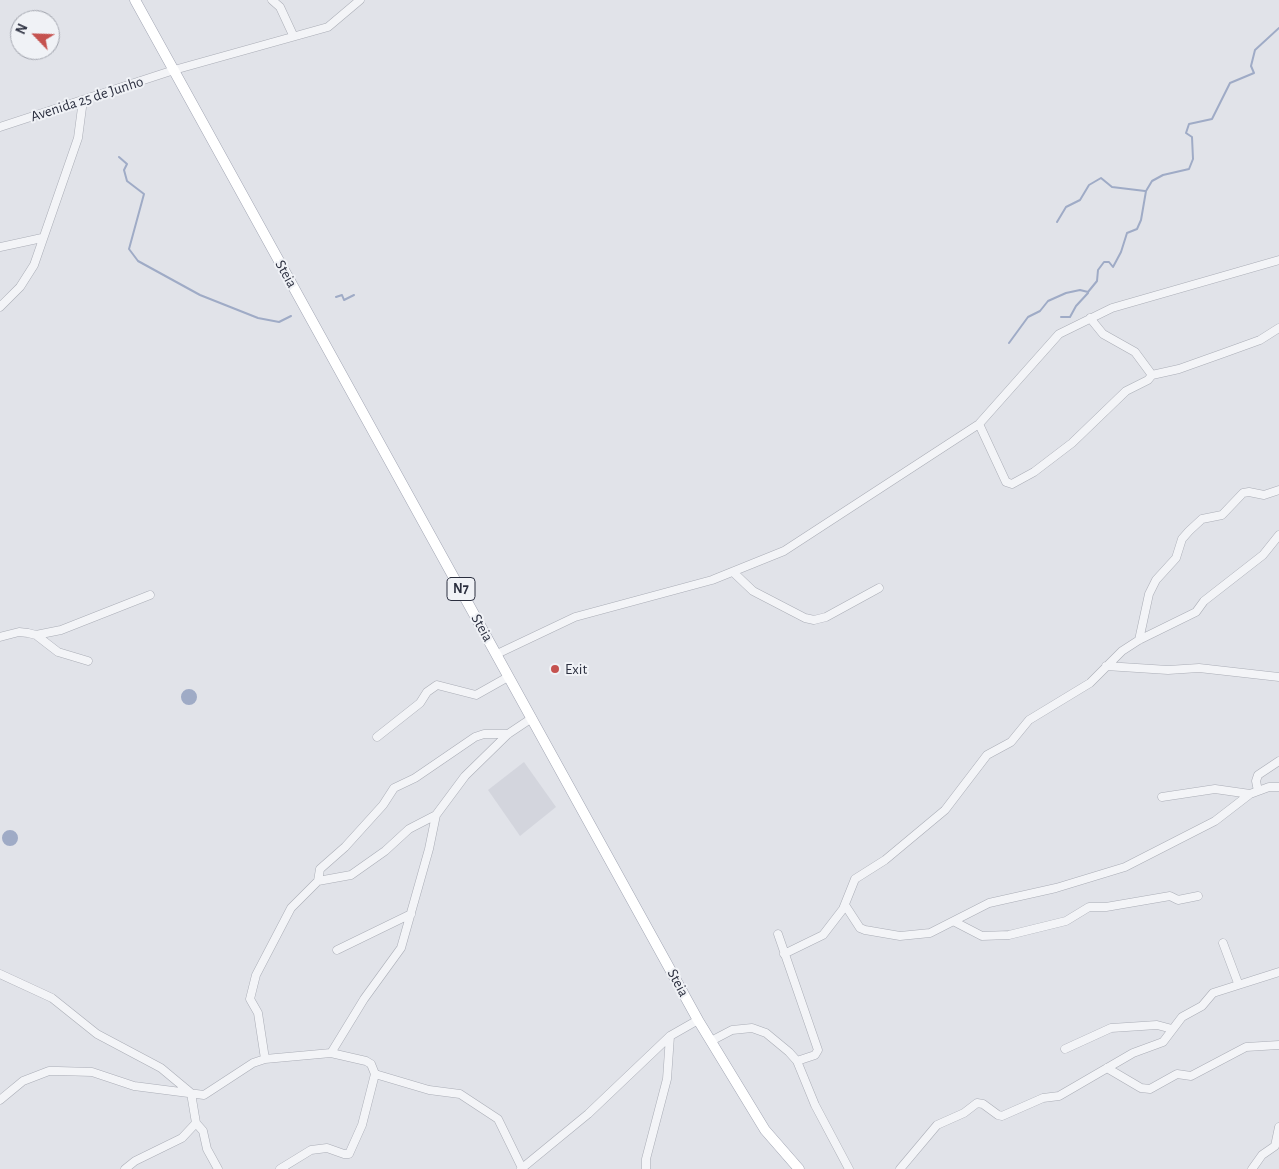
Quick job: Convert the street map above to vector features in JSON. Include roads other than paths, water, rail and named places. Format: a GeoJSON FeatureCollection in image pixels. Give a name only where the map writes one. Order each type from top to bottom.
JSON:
{"type":"FeatureCollection","features":[{"type":"Feature","properties":{"kind":"main road","name":"Steia"},"geometry":{"type":"LineString","coordinates":[[138,4],[698,1020],[765,1130],[799,1169]]}},
{"type":"Feature","properties":{"kind":"street"},"geometry":{"type":"LineString","coordinates":[[127,0],[138,4]]}},
{"type":"Feature","properties":{"kind":"street"},"geometry":{"type":"LineString","coordinates":[[272,0],[282,10],[293,35]]}},
{"type":"Feature","properties":{"kind":"street","name":"Avenida 25 de Junho"},"geometry":{"type":"LineString","coordinates":[[0,127],[174,70],[293,35],[328,27],[360,0]]}},
{"type":"Feature","properties":{"kind":"street"},"geometry":{"type":"LineString","coordinates":[[0,306],[28,276],[78,138],[83,100]]}},
{"type":"Feature","properties":{"kind":"street"},"geometry":{"type":"LineString","coordinates":[[0,248],[42,238]]}},
{"type":"Feature","properties":{"kind":"street"},"geometry":{"type":"LineString","coordinates":[[497,654],[575,617],[734,572],[792,546],[979,424],[1052,340],[1090,318],[1112,308],[1279,260]]}},
{"type":"Feature","properties":{"kind":"street"},"geometry":{"type":"LineString","coordinates":[[1090,318],[1103,334],[1135,352],[1152,375]]}},
{"type":"Feature","properties":{"kind":"street"},"geometry":{"type":"LineString","coordinates":[[979,424],[1006,482],[1012,484],[1034,472],[1084,433],[1126,391],[1148,380],[1152,375],[1179,370],[1260,340],[1279,328]]}},
{"type":"Feature","properties":{"kind":"street"},"geometry":{"type":"LineString","coordinates":[[1139,640],[1148,594],[1156,580],[1176,558],[1182,539],[1188,531],[1202,519],[1222,515],[1243,493],[1249,492],[1264,495],[1279,490]]}},
{"type":"Feature","properties":{"kind":"street"},"geometry":{"type":"LineString","coordinates":[[784,954],[823,935],[845,904],[855,879],[885,860],[945,810],[987,755],[1011,742],[1029,720],[1086,685],[1122,651],[1139,640],[1196,612],[1204,601],[1263,555],[1279,535]]}},
{"type":"Feature","properties":{"kind":"street"},"geometry":{"type":"LineString","coordinates":[[734,572],[753,591],[805,618],[814,620],[826,618],[879,588]]}},
{"type":"Feature","properties":{"kind":"street"},"geometry":{"type":"LineString","coordinates":[[0,636],[19,632],[36,635],[61,630],[150,595]]}},
{"type":"Feature","properties":{"kind":"street"},"geometry":{"type":"LineString","coordinates":[[36,635],[58,652],[88,661]]}},
{"type":"Feature","properties":{"kind":"street"},"geometry":{"type":"LineString","coordinates":[[1106,666],[1168,670],[1199,668],[1279,677]]}},
{"type":"Feature","properties":{"kind":"street"},"geometry":{"type":"LineString","coordinates":[[377,737],[420,703],[427,692],[437,685],[476,695],[508,677]]}},
{"type":"Feature","properties":{"kind":"street"},"geometry":{"type":"LineString","coordinates":[[331,1054],[364,999],[398,954],[412,914],[436,815],[465,776],[508,734],[532,718]]}},
{"type":"Feature","properties":{"kind":"street"},"geometry":{"type":"LineString","coordinates":[[265,1059],[258,1013],[250,999],[256,975],[291,908],[318,881],[323,866],[345,847],[377,812],[394,788],[415,778],[475,737],[484,734],[508,734]]}},
{"type":"Feature","properties":{"kind":"street"},"geometry":{"type":"LineString","coordinates":[[845,904],[862,929],[895,936],[921,936],[955,922],[989,903],[1056,888],[1125,867],[1215,821],[1254,792],[1258,775],[1279,761]]}},
{"type":"Feature","properties":{"kind":"street"},"geometry":{"type":"LineString","coordinates":[[1162,797],[1214,789],[1254,792],[1279,787]]}},
{"type":"Feature","properties":{"kind":"street"},"geometry":{"type":"LineString","coordinates":[[318,881],[351,875],[385,851],[409,829],[436,815]]}},
{"type":"Feature","properties":{"kind":"street"},"geometry":{"type":"LineString","coordinates":[[955,922],[976,935],[1009,934],[1066,921],[1089,907],[1106,907],[1170,896],[1178,900],[1198,896]]}},
{"type":"Feature","properties":{"kind":"street"},"geometry":{"type":"LineString","coordinates":[[336,950],[412,914]]}},
{"type":"Feature","properties":{"kind":"street"},"geometry":{"type":"LineString","coordinates":[[778,934],[818,1050],[815,1055],[797,1061]]}},
{"type":"Feature","properties":{"kind":"street"},"geometry":{"type":"LineString","coordinates":[[1223,943],[1238,983]]}},
{"type":"Feature","properties":{"kind":"street"},"geometry":{"type":"LineString","coordinates":[[900,1169],[937,1124],[964,1113],[977,1104],[983,1104],[1002,1116],[1042,1098],[1058,1096],[1133,1052],[1163,1042],[1182,1017],[1202,1006],[1213,992],[1279,972]]}},
{"type":"Feature","properties":{"kind":"street"},"geometry":{"type":"LineString","coordinates":[[0,974],[52,998],[97,1034],[160,1068],[191,1093],[196,1123],[203,1131],[207,1149],[218,1169]]}},
{"type":"Feature","properties":{"kind":"street"},"geometry":{"type":"LineString","coordinates":[[0,1100],[23,1081],[50,1071],[92,1072],[134,1086],[208,1094],[249,1065],[265,1059],[331,1054],[366,1061],[375,1074],[429,1090],[460,1094],[498,1119],[522,1168],[588,1114],[670,1036],[698,1020]]}},
{"type":"Feature","properties":{"kind":"street"},"geometry":{"type":"LineString","coordinates":[[1065,1049],[1111,1028],[1157,1025],[1172,1029]]}},
{"type":"Feature","properties":{"kind":"street"},"geometry":{"type":"LineString","coordinates":[[711,1041],[732,1030],[758,1029],[781,1044],[797,1061],[815,1105],[849,1169]]}},
{"type":"Feature","properties":{"kind":"street"},"geometry":{"type":"LineString","coordinates":[[646,1169],[646,1159],[667,1079],[670,1036]]}},
{"type":"Feature","properties":{"kind":"street"},"geometry":{"type":"LineString","coordinates":[[1107,1068],[1141,1088],[1150,1089],[1177,1074],[1191,1076],[1246,1047],[1279,1045]]}},
{"type":"Feature","properties":{"kind":"street"},"geometry":{"type":"LineString","coordinates":[[280,1169],[311,1150],[327,1148],[349,1154],[362,1125],[375,1074]]}},
{"type":"Feature","properties":{"kind":"street"},"geometry":{"type":"LineString","coordinates":[[125,1169],[135,1161],[182,1138],[196,1123]]}},
{"type":"Feature","properties":{"kind":"street"},"geometry":{"type":"LineString","coordinates":[[1252,1169],[1262,1154],[1275,1146],[1279,1128]]}},
{"type":"Feature","properties":{"kind":"water"},"geometry":{"type":"Polygon","coordinates":[[[189,689],[195,691],[197,697],[195,703],[189,705],[183,703],[181,697],[183,691],[189,689]]]}},
{"type":"Feature","properties":{"kind":"water"},"geometry":{"type":"Polygon","coordinates":[[[10,830],[16,832],[18,838],[16,844],[10,846],[4,844],[2,838],[4,832],[10,830]]]}},
{"type":"Feature","properties":{"kind":"waterway"},"geometry":{"type":"LineString","coordinates":[[1009,343],[1028,317],[1040,311],[1048,301],[1066,293],[1080,290],[1088,292],[1097,281],[1098,270],[1104,262],[1109,262],[1113,267],[1121,252],[1127,233],[1137,229],[1141,220],[1146,191],[1152,181],[1163,175],[1189,169],[1193,159],[1192,137],[1186,133],[1189,124],[1212,119],[1230,83],[1254,73],[1251,66],[1255,50],[1279,28]]}},
{"type":"Feature","properties":{"kind":"waterway"},"geometry":{"type":"LineString","coordinates":[[119,157],[127,164],[124,170],[127,181],[144,194],[129,249],[138,261],[200,295],[258,318],[279,322],[291,316]]}},
{"type":"Feature","properties":{"kind":"waterway"},"geometry":{"type":"LineString","coordinates":[[1057,222],[1066,207],[1080,200],[1089,185],[1101,178],[1112,187],[1145,191]]}},
{"type":"Feature","properties":{"kind":"waterway"},"geometry":{"type":"LineString","coordinates":[[1061,317],[1070,317],[1076,306],[1088,293]]}},
{"type":"Feature","properties":{"kind":"waterway"},"geometry":{"type":"LineString","coordinates":[[336,297],[342,295],[344,300],[354,295]]}},
{"type":"Feature","properties":{"kind":"place","name":"Exit"},"geometry":{"type":"Point","coordinates":[555,669]}}]}
